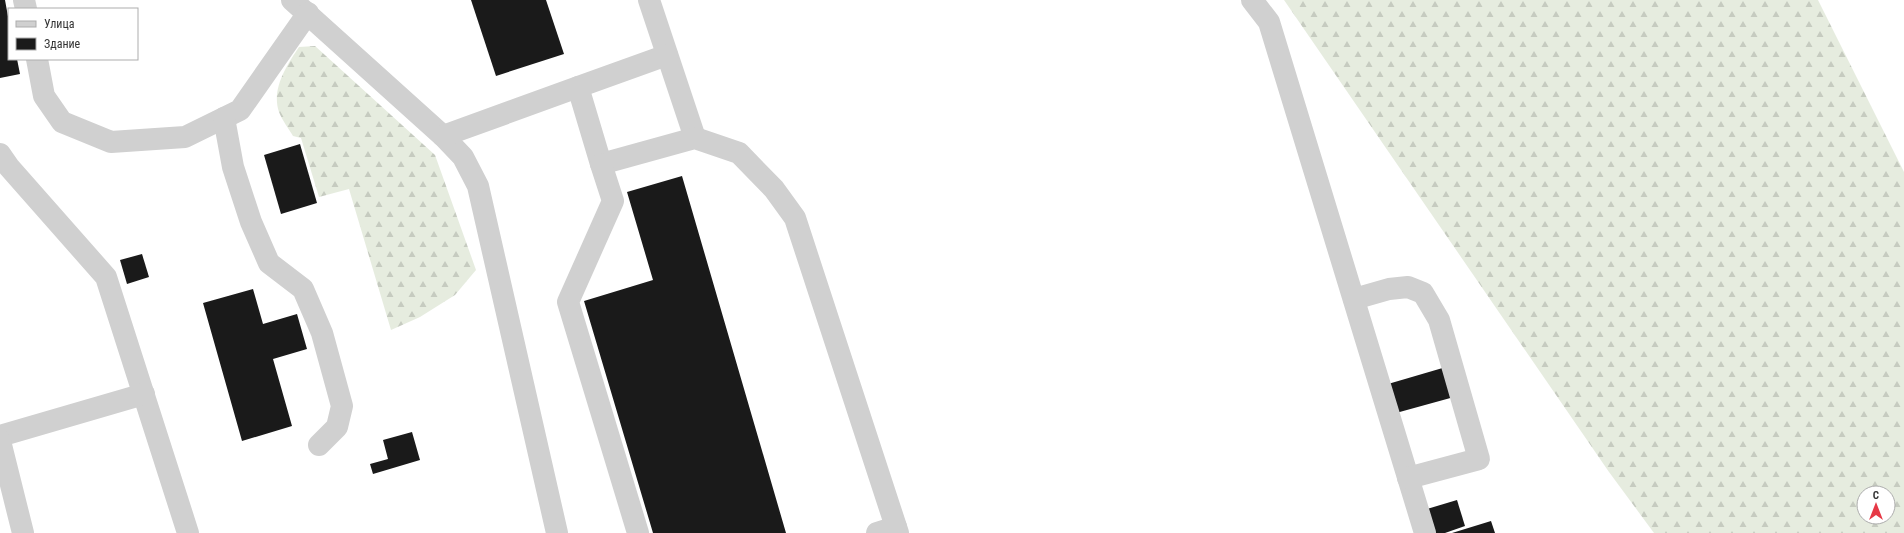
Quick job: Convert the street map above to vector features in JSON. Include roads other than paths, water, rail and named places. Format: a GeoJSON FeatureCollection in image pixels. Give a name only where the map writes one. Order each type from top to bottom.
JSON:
{"type":"FeatureCollection","features":[{"type":"Feature","properties":{"kind":"street"},"geometry":{"type":"LineString","coordinates":[[649,0],[695,138]]}},
{"type":"Feature","properties":{"kind":"street"},"geometry":{"type":"LineString","coordinates":[[1252,0],[1269,22],[1425,533]]}},
{"type":"Feature","properties":{"kind":"street"},"geometry":{"type":"LineString","coordinates":[[36,60],[44,96],[62,122],[111,142],[185,137],[240,110],[300,7],[443,136],[463,157],[478,186],[557,533]]}},
{"type":"Feature","properties":{"kind":"street"},"geometry":{"type":"LineString","coordinates":[[443,136],[667,55]]}},
{"type":"Feature","properties":{"kind":"street"},"geometry":{"type":"LineString","coordinates":[[578,87],[613,200],[568,302],[638,533]]}},
{"type":"Feature","properties":{"kind":"street"},"geometry":{"type":"LineString","coordinates":[[224,118],[233,167],[251,222],[269,263],[303,289],[322,333],[342,406],[336,427],[319,445]]}},
{"type":"Feature","properties":{"kind":"street"},"geometry":{"type":"LineString","coordinates":[[601,164],[695,138],[739,153],[774,189],[795,218],[890,531]]}},
{"type":"Feature","properties":{"kind":"street"},"geometry":{"type":"LineString","coordinates":[[0,154],[106,277],[188,533]]}},
{"type":"Feature","properties":{"kind":"street"},"geometry":{"type":"LineString","coordinates":[[1354,299],[1389,289],[1408,287],[1423,293],[1439,320],[1479,459],[1408,478]]}},
{"type":"Feature","properties":{"kind":"street"},"geometry":{"type":"LineString","coordinates":[[0,436],[144,394]]}},
{"type":"Feature","properties":{"kind":"street"},"geometry":{"type":"LineString","coordinates":[[0,441],[23,533]]}}]}
